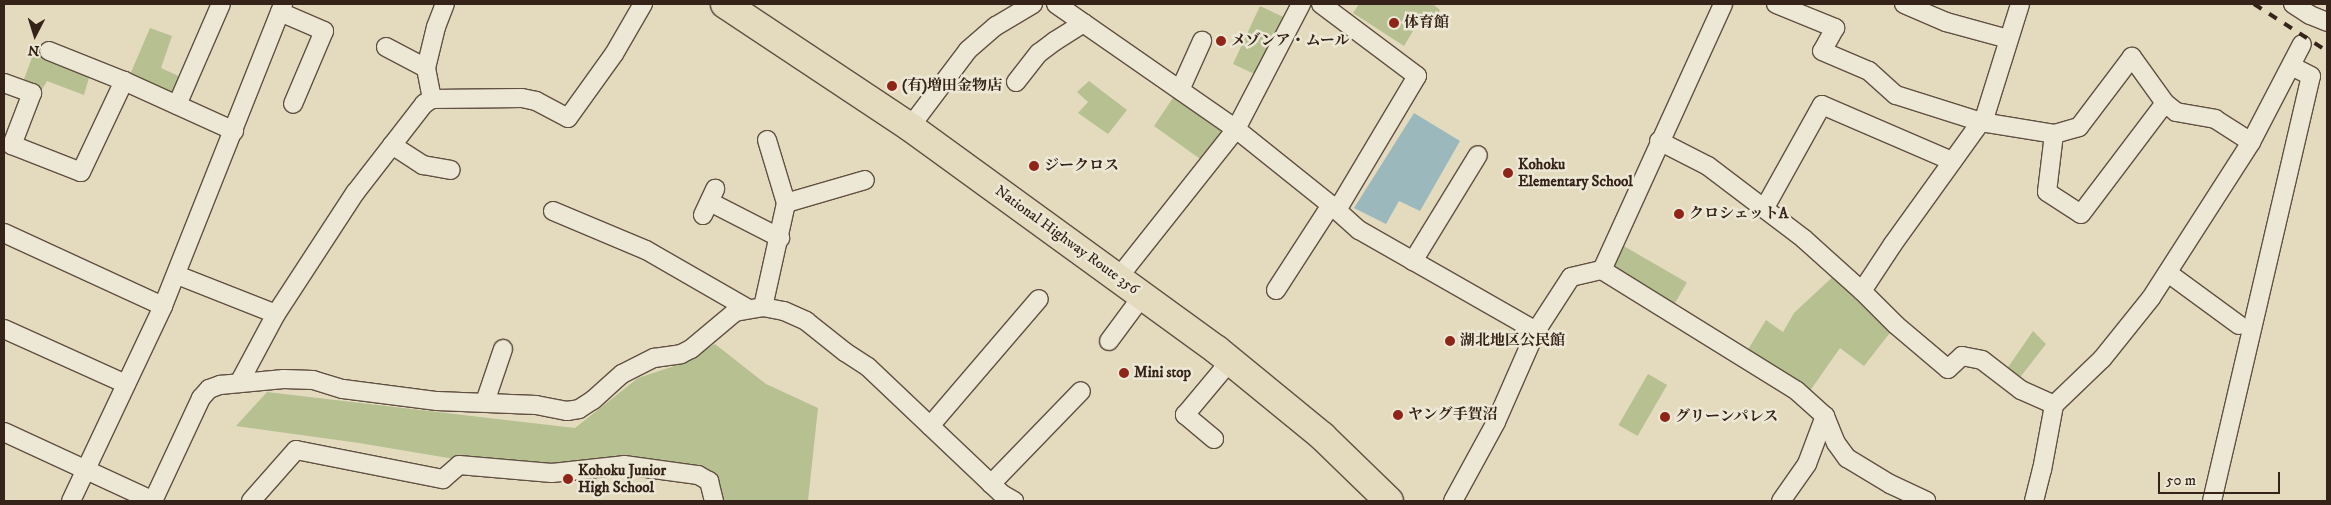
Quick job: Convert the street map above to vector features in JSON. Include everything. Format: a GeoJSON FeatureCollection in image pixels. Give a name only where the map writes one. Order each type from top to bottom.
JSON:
{"type":"FeatureCollection","features":[{"type":"Feature","properties":{"kind":"highway","name":"National Highway Route 356"},"geometry":{"type":"LineString","coordinates":[[725,4],[910,127],[1231,360],[1322,436],[1390,501]]}},
{"type":"Feature","properties":{"kind":"street"},"geometry":{"type":"LineString","coordinates":[[177,105],[221,4]]}},
{"type":"Feature","properties":{"kind":"street"},"geometry":{"type":"LineString","coordinates":[[432,99],[426,68],[436,27],[445,4]]}},
{"type":"Feature","properties":{"kind":"street"},"geometry":{"type":"LineString","coordinates":[[239,383],[276,314],[355,193],[424,104],[432,99],[522,98],[536,101],[568,118],[614,54],[643,4]]}},
{"type":"Feature","properties":{"kind":"street"},"geometry":{"type":"LineString","coordinates":[[910,127],[968,50],[996,26],[1033,4]]}},
{"type":"Feature","properties":{"kind":"street"},"geometry":{"type":"LineString","coordinates":[[1056,4],[1236,129],[1359,230],[1536,331]]}},
{"type":"Feature","properties":{"kind":"street"},"geometry":{"type":"LineString","coordinates":[[1118,278],[1236,129],[1301,4]]}},
{"type":"Feature","properties":{"kind":"street"},"geometry":{"type":"LineString","coordinates":[[1276,290],[1334,208],[1417,76],[1321,4]]}},
{"type":"Feature","properties":{"kind":"street"},"geometry":{"type":"LineString","coordinates":[[1602,270],[1659,141],[1723,4]]}},
{"type":"Feature","properties":{"kind":"street"},"geometry":{"type":"LineString","coordinates":[[1776,4],[1835,28],[1822,51],[1869,71],[1896,95],[1981,122],[2054,134],[2079,128],[2132,57],[2165,103],[2176,112],[2215,119],[2251,142]]}},
{"type":"Feature","properties":{"kind":"street"},"geometry":{"type":"LineString","coordinates":[[1904,4],[1946,22],[2008,39]]}},
{"type":"Feature","properties":{"kind":"street"},"geometry":{"type":"LineString","coordinates":[[1862,291],[1981,122],[2020,4]]}},
{"type":"Feature","properties":{"kind":"street"},"geometry":{"type":"LineString","coordinates":[[2293,4],[2310,15],[2327,22]]}},
{"type":"Feature","properties":{"kind":"street"},"geometry":{"type":"LineString","coordinates":[[71,501],[177,275],[281,8],[324,31],[293,104]]}},
{"type":"Feature","properties":{"kind":"street"},"geometry":{"type":"LineString","coordinates":[[1016,82],[1039,53],[1084,24]]}},
{"type":"Feature","properties":{"kind":"street"},"geometry":{"type":"LineString","coordinates":[[1180,90],[1202,41]]}},
{"type":"Feature","properties":{"kind":"street"},"geometry":{"type":"LineString","coordinates":[[2034,501],[2042,470],[2054,405],[2102,359],[2151,298],[2251,142],[2302,44]]}},
{"type":"Feature","properties":{"kind":"street"},"geometry":{"type":"LineString","coordinates":[[386,47],[426,68]]}},
{"type":"Feature","properties":{"kind":"street"},"geometry":{"type":"LineString","coordinates":[[49,51],[124,81],[234,131]]}},
{"type":"Feature","properties":{"kind":"street"},"geometry":{"type":"LineString","coordinates":[[2212,501],[2311,76],[2291,66]]}},
{"type":"Feature","properties":{"kind":"street"},"geometry":{"type":"LineString","coordinates":[[4,83],[32,93],[9,137],[12,145],[81,172],[124,81]]}},
{"type":"Feature","properties":{"kind":"street"},"geometry":{"type":"LineString","coordinates":[[2054,134],[2047,192],[2082,214],[2165,103]]}},
{"type":"Feature","properties":{"kind":"street"},"geometry":{"type":"LineString","coordinates":[[1764,209],[1822,105],[1952,161]]}},
{"type":"Feature","properties":{"kind":"street"},"geometry":{"type":"LineString","coordinates":[[755,308],[780,238],[786,204],[767,140]]}},
{"type":"Feature","properties":{"kind":"street"},"geometry":{"type":"LineString","coordinates":[[1659,141],[1708,166],[1804,239],[1862,291],[1896,325],[1948,369],[1962,356],[1982,360],[2021,390],[2054,405]]}},
{"type":"Feature","properties":{"kind":"street"},"geometry":{"type":"LineString","coordinates":[[392,145],[423,165],[451,170]]}},
{"type":"Feature","properties":{"kind":"street"},"geometry":{"type":"LineString","coordinates":[[1413,261],[1478,155]]}},
{"type":"Feature","properties":{"kind":"street"},"geometry":{"type":"LineString","coordinates":[[786,204],[866,180]]}},
{"type":"Feature","properties":{"kind":"street"},"geometry":{"type":"LineString","coordinates":[[709,202],[780,238]]}},
{"type":"Feature","properties":{"kind":"street"},"geometry":{"type":"LineString","coordinates":[[553,211],[646,250],[755,308]]}},
{"type":"Feature","properties":{"kind":"street"},"geometry":{"type":"LineString","coordinates":[[4,233],[163,306]]}},
{"type":"Feature","properties":{"kind":"street"},"geometry":{"type":"LineString","coordinates":[[1453,501],[1496,422],[1536,331],[1571,277],[1602,270],[1797,391],[1826,416],[1836,443],[1847,458],[1890,484],[1926,501]]}},
{"type":"Feature","properties":{"kind":"street"},"geometry":{"type":"LineString","coordinates":[[2168,272],[2239,325]]}},
{"type":"Feature","properties":{"kind":"street"},"geometry":{"type":"LineString","coordinates":[[177,275],[276,314]]}},
{"type":"Feature","properties":{"kind":"street"},"geometry":{"type":"LineString","coordinates":[[1109,342],[1143,295]]}},
{"type":"Feature","properties":{"kind":"street"},"geometry":{"type":"LineString","coordinates":[[930,426],[1027,326],[1039,299]]}},
{"type":"Feature","properties":{"kind":"street"},"geometry":{"type":"LineString","coordinates":[[4,432],[153,501],[201,398],[209,389],[220,385],[284,379],[313,380],[353,390],[437,400],[536,405],[567,411],[578,408],[593,400],[622,374],[654,358],[681,354],[691,349],[735,312],[755,308],[784,311],[806,321],[845,352],[868,367],[991,484],[1011,500]]}},
{"type":"Feature","properties":{"kind":"street"},"geometry":{"type":"LineString","coordinates":[[4,329],[126,384]]}},
{"type":"Feature","properties":{"kind":"street"},"geometry":{"type":"LineString","coordinates":[[485,402],[503,349]]}},
{"type":"Feature","properties":{"kind":"street"},"geometry":{"type":"LineString","coordinates":[[1214,439],[1185,415],[1231,360]]}},
{"type":"Feature","properties":{"kind":"street"},"geometry":{"type":"LineString","coordinates":[[991,484],[1081,391]]}},
{"type":"Feature","properties":{"kind":"street"},"geometry":{"type":"LineString","coordinates":[[1781,501],[1807,464],[1826,416]]}},
{"type":"Feature","properties":{"kind":"street"},"geometry":{"type":"LineString","coordinates":[[251,501],[296,450],[443,479],[460,465],[552,473],[624,465],[698,475],[709,481],[714,501]]}},
{"type":"Feature","properties":{"kind":"green space","name":"体育館"},"geometry":{"type":"Polygon","coordinates":[[[1359,4],[1433,4],[1440,10],[1431,26],[1419,21],[1404,46],[1353,13],[1359,4]]]}},
{"type":"Feature","properties":{"kind":"green space"},"geometry":{"type":"Polygon","coordinates":[[[1260,6],[1292,21],[1265,79],[1233,64],[1260,6]]]}},
{"type":"Feature","properties":{"kind":"green space"},"geometry":{"type":"Polygon","coordinates":[[[150,28],[172,36],[161,68],[183,78],[175,98],[129,77],[150,28]]]}},
{"type":"Feature","properties":{"kind":"green space"},"geometry":{"type":"Polygon","coordinates":[[[34,52],[90,74],[84,95],[47,81],[41,91],[23,82],[34,52]]]}},
{"type":"Feature","properties":{"kind":"green space"},"geometry":{"type":"Polygon","coordinates":[[[1089,81],[1127,110],[1108,134],[1078,113],[1088,102],[1077,92],[1089,81]]]}},
{"type":"Feature","properties":{"kind":"green space"},"geometry":{"type":"Polygon","coordinates":[[[1179,89],[1236,129],[1203,161],[1154,126],[1179,89]]]}},
{"type":"Feature","properties":{"kind":"green space"},"geometry":{"type":"Polygon","coordinates":[[[1615,241],[1687,282],[1671,310],[1599,269],[1615,241]]]}},
{"type":"Feature","properties":{"kind":"green space"},"geometry":{"type":"Polygon","coordinates":[[[1839,271],[1896,325],[1864,366],[1840,348],[1805,398],[1744,356],[1766,320],[1783,332],[1794,313],[1839,271]]]}},
{"type":"Feature","properties":{"kind":"green space"},"geometry":{"type":"Polygon","coordinates":[[[2033,331],[2046,344],[2014,385],[2002,376],[2033,331]]]}},
{"type":"Feature","properties":{"kind":"green space"},"geometry":{"type":"Polygon","coordinates":[[[715,344],[766,384],[818,408],[808,501],[710,501],[709,488],[683,469],[490,465],[359,443],[236,426],[267,392],[575,428],[638,378],[680,364],[715,344]]]}},
{"type":"Feature","properties":{"kind":"green space"},"geometry":{"type":"Polygon","coordinates":[[[1648,374],[1667,385],[1638,436],[1618,425],[1648,374]]]}},
{"type":"Feature","properties":{"kind":"water"},"geometry":{"type":"Polygon","coordinates":[[[1414,113],[1460,141],[1420,211],[1399,201],[1386,224],[1354,208],[1414,113]]]}},
{"type":"Feature","properties":{"kind":"railway"},"geometry":{"type":"LineString","coordinates":[[2254,4],[2327,51]]}},
{"type":"Feature","properties":{"kind":"place","name":"体育館"},"geometry":{"type":"Point","coordinates":[1394,23]}},
{"type":"Feature","properties":{"kind":"place","name":"メゾンア・ムール"},"geometry":{"type":"Point","coordinates":[1221,41]}},
{"type":"Feature","properties":{"kind":"place","name":"(有)増田金物店"},"geometry":{"type":"Point","coordinates":[892,86]}},
{"type":"Feature","properties":{"kind":"place","name":"ジークロス"},"geometry":{"type":"Point","coordinates":[1034,166]}},
{"type":"Feature","properties":{"kind":"place","name":"Kohoku Elementary School"},"geometry":{"type":"Point","coordinates":[1508,173]}},
{"type":"Feature","properties":{"kind":"place","name":"クロシェットA"},"geometry":{"type":"Point","coordinates":[1679,214]}},
{"type":"Feature","properties":{"kind":"place","name":"湖北地区公民館"},"geometry":{"type":"Point","coordinates":[1450,341]}},
{"type":"Feature","properties":{"kind":"place","name":"Mini stop"},"geometry":{"type":"Point","coordinates":[1124,373]}},
{"type":"Feature","properties":{"kind":"place","name":"ヤング手賀沼"},"geometry":{"type":"Point","coordinates":[1398,415]}},
{"type":"Feature","properties":{"kind":"place","name":"グリーンパレス"},"geometry":{"type":"Point","coordinates":[1665,417]}},
{"type":"Feature","properties":{"kind":"place","name":"Kohoku Junior High School"},"geometry":{"type":"Point","coordinates":[568,479]}}]}
